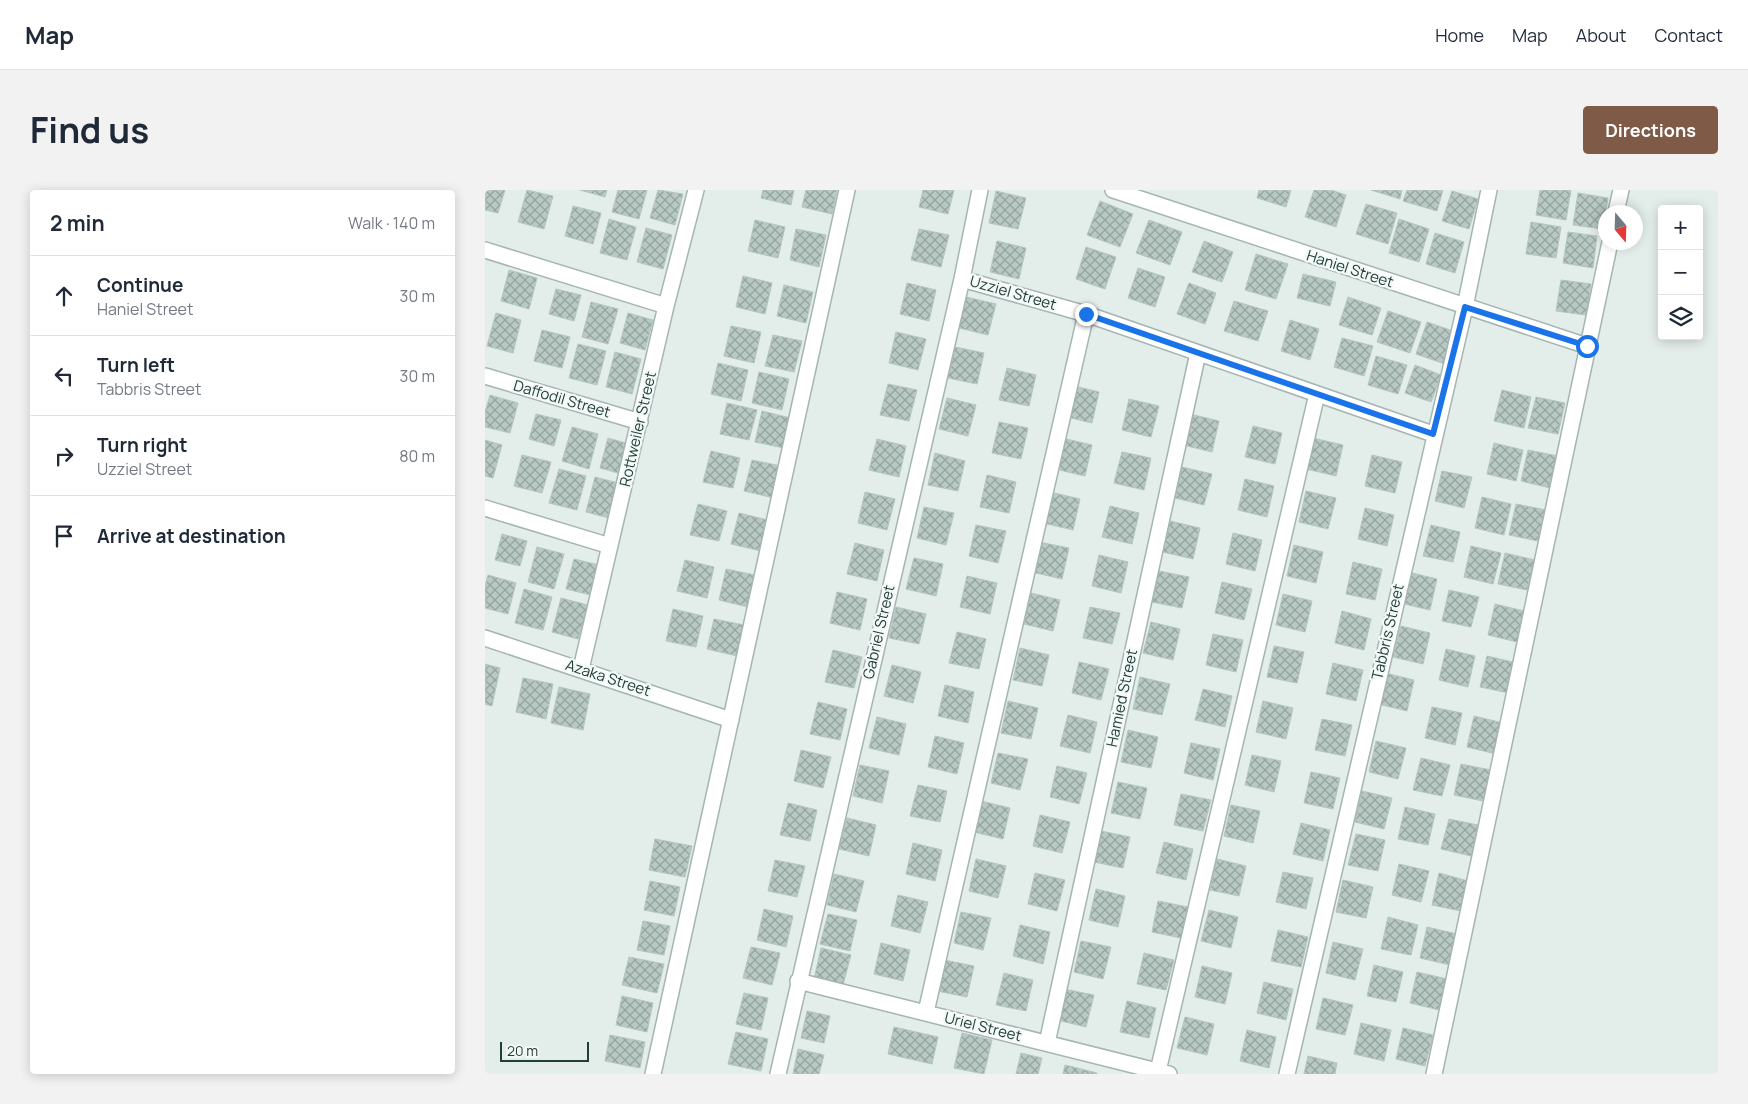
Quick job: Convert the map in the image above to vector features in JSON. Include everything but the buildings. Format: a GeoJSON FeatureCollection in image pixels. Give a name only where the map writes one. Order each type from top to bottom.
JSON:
{"type":"FeatureCollection","features":[{"type":"Feature","properties":{"kind":"street","name":"Rottweiler Street"},"geometry":{"type":"LineString","coordinates":[[581,669],[695,190]]}},
{"type":"Feature","properties":{"kind":"street"},"geometry":{"type":"LineString","coordinates":[[653,1074],[847,190]]}},
{"type":"Feature","properties":{"kind":"street","name":"Gabriel Street"},"geometry":{"type":"LineString","coordinates":[[777,1074],[962,279],[980,190]]}},
{"type":"Feature","properties":{"kind":"street","name":"Haniel Street"},"geometry":{"type":"LineString","coordinates":[[1113,190],[1587,346]]}},
{"type":"Feature","properties":{"kind":"street","name":"Tabbris Street"},"geometry":{"type":"LineString","coordinates":[[1287,1074],[1433,434],[1465,307],[1489,190]]}},
{"type":"Feature","properties":{"kind":"street"},"geometry":{"type":"LineString","coordinates":[[1618,205],[1621,190]]}},
{"type":"Feature","properties":{"kind":"street"},"geometry":{"type":"LineString","coordinates":[[485,250],[666,306]]}},
{"type":"Feature","properties":{"kind":"street"},"geometry":{"type":"LineString","coordinates":[[1434,1074],[1608,250]]}},
{"type":"Feature","properties":{"kind":"street","name":"Uzziel Street"},"geometry":{"type":"LineString","coordinates":[[962,279],[1086,314],[1433,434]]}},
{"type":"Feature","properties":{"kind":"street"},"geometry":{"type":"LineString","coordinates":[[926,1012],[1086,314]]}},
{"type":"Feature","properties":{"kind":"street","name":"Hamied Street"},"geometry":{"type":"LineString","coordinates":[[1047,1043],[1198,353]]}},
{"type":"Feature","properties":{"kind":"street","name":"Daffodil Street"},"geometry":{"type":"LineString","coordinates":[[485,376],[640,422]]}},
{"type":"Feature","properties":{"kind":"street"},"geometry":{"type":"LineString","coordinates":[[1164,1073],[1317,394]]}},
{"type":"Feature","properties":{"kind":"street"},"geometry":{"type":"LineString","coordinates":[[485,508],[610,546]]}},
{"type":"Feature","properties":{"kind":"street","name":"Azaka Street"},"geometry":{"type":"LineString","coordinates":[[485,638],[731,720]]}},
{"type":"Feature","properties":{"kind":"street","name":"Uriel Street"},"geometry":{"type":"LineString","coordinates":[[798,981],[1164,1073]]}},
{"type":"Feature","properties":{"kind":"route"},"geometry":{"type":"LineString","coordinates":[[1086,314],[1433,434],[1465,307],[1587,346]]}}]}
